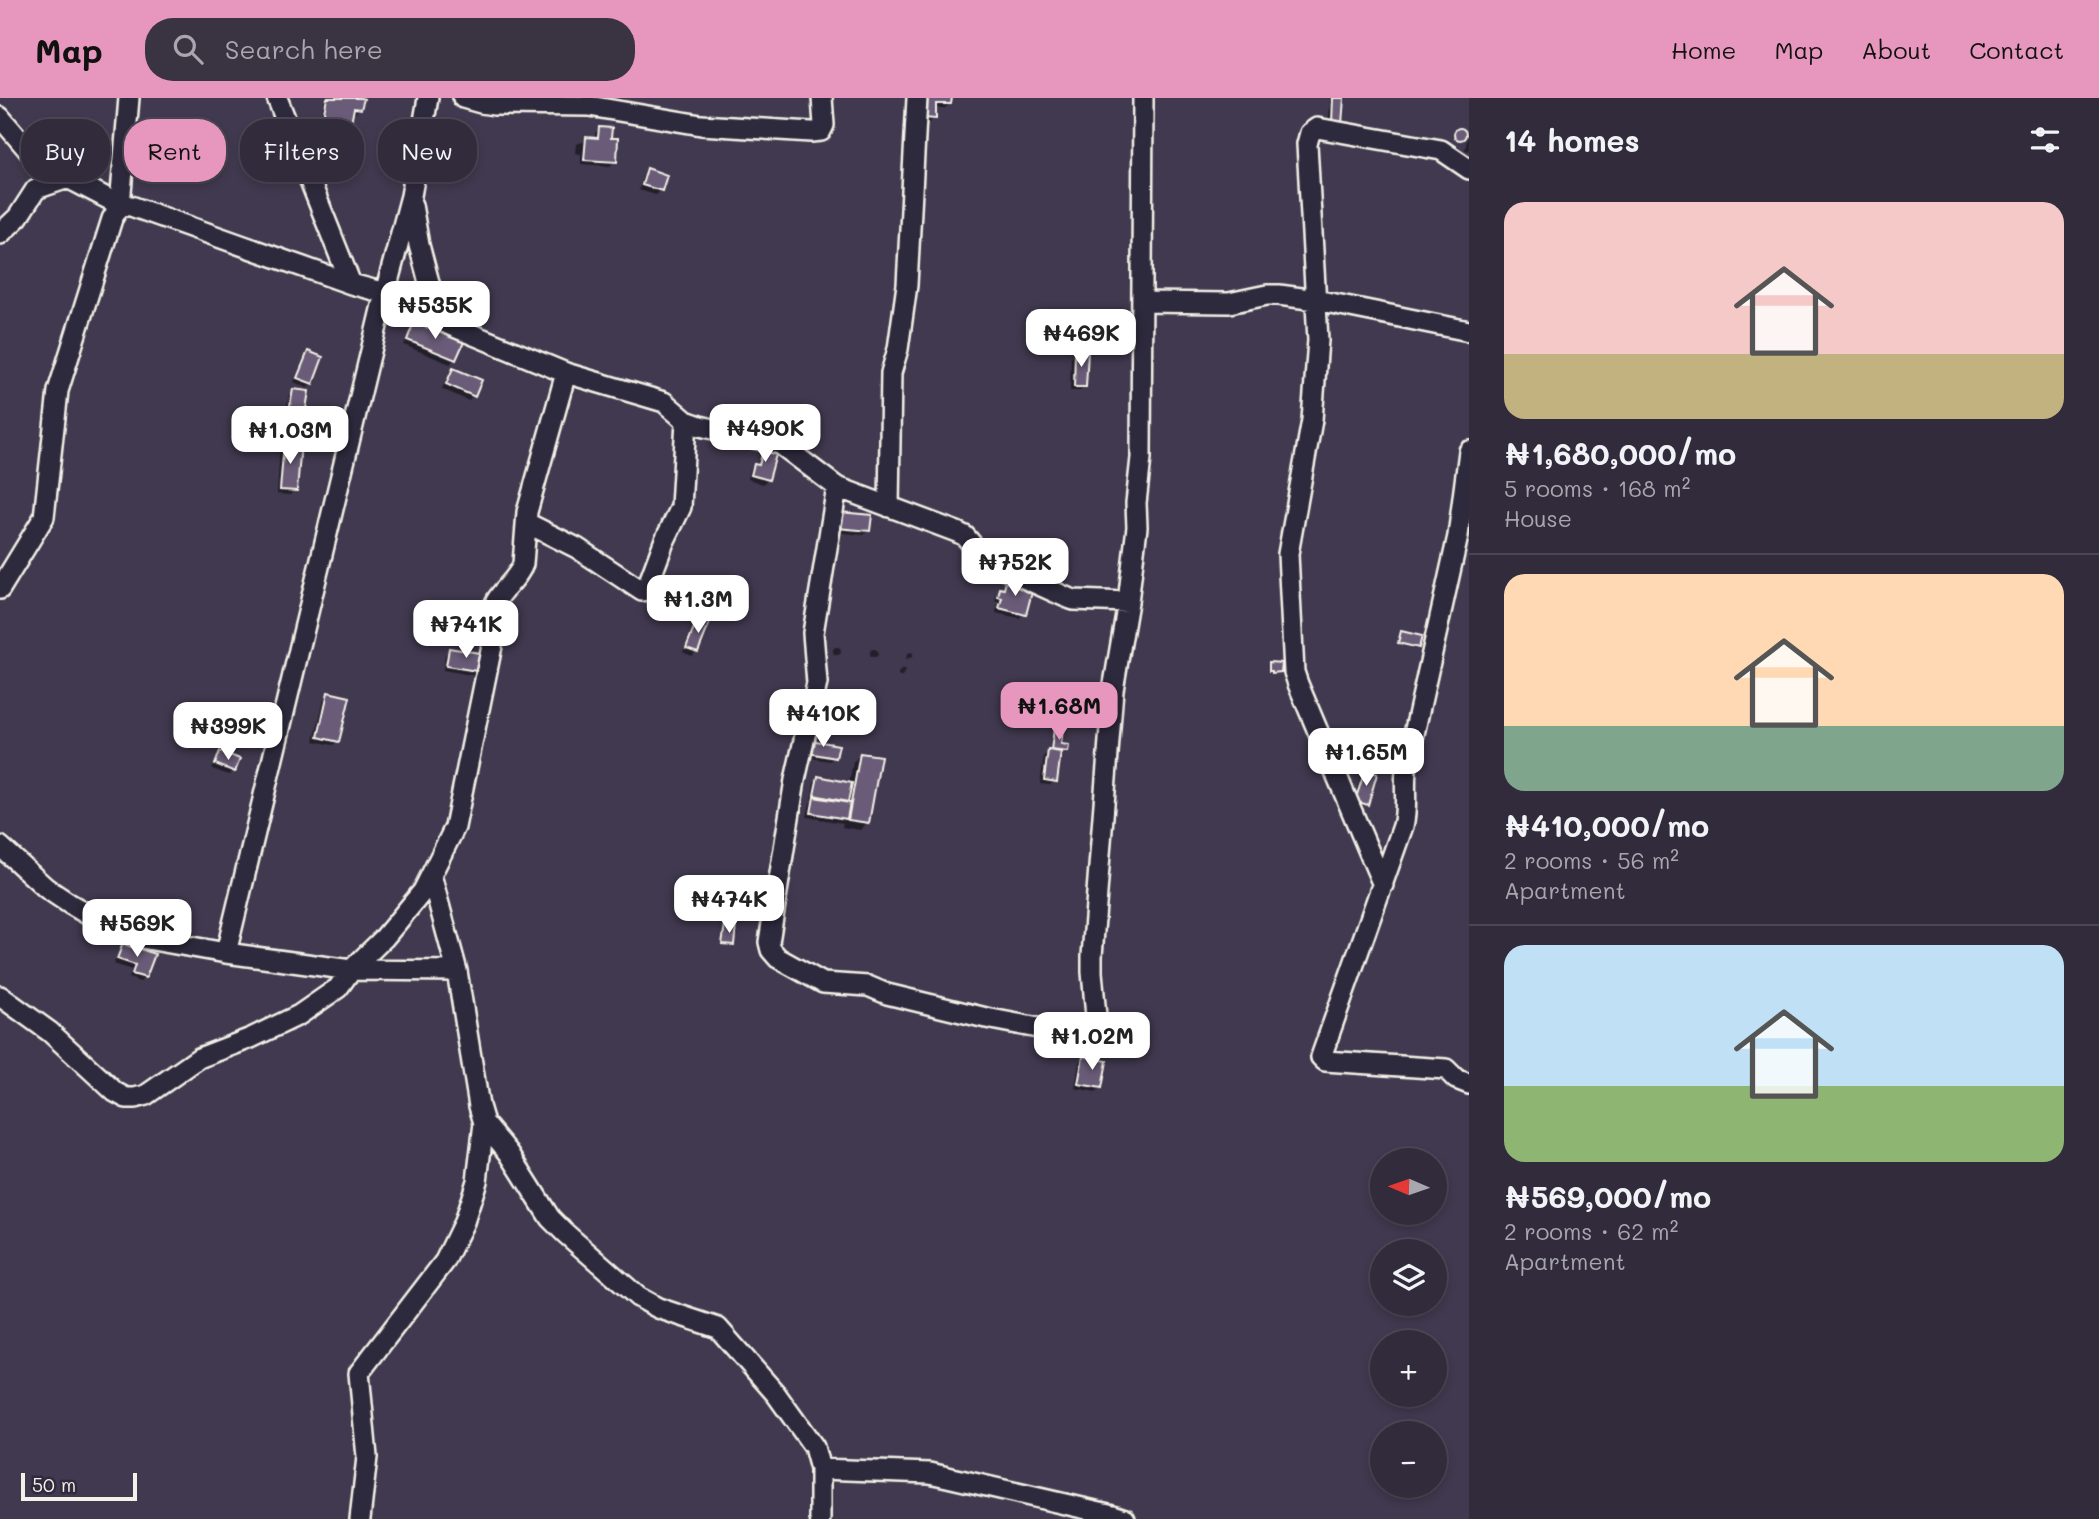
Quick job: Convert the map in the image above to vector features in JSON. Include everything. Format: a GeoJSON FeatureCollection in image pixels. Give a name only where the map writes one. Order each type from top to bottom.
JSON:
{"type":"FeatureCollection","features":[{"type":"Feature","properties":{"kind":"street"},"geometry":{"type":"LineString","coordinates":[[0,589],[44,517],[58,391],[113,219],[120,205],[129,98]]}},
{"type":"Feature","properties":{"kind":"street"},"geometry":{"type":"LineString","coordinates":[[277,98],[351,284]]}},
{"type":"Feature","properties":{"kind":"street"},"geometry":{"type":"LineString","coordinates":[[226,953],[384,293],[411,196],[428,98]]}},
{"type":"Feature","properties":{"kind":"street"},"geometry":{"type":"LineString","coordinates":[[463,98],[494,105],[589,106],[701,125],[811,132],[821,131],[824,125],[822,98]]}},
{"type":"Feature","properties":{"kind":"street"},"geometry":{"type":"LineString","coordinates":[[889,506],[891,373],[898,349],[907,285],[916,98]]}},
{"type":"Feature","properties":{"kind":"street"},"geometry":{"type":"LineString","coordinates":[[837,487],[813,633],[817,683],[795,780],[769,942],[771,950],[778,958],[822,983],[868,986],[887,994],[986,1018],[1090,1038],[1097,1027],[1092,956],[1113,690],[1128,602],[1137,527],[1136,503],[1141,458],[1143,98]]}},
{"type":"Feature","properties":{"kind":"street"},"geometry":{"type":"LineString","coordinates":[[0,117],[21,142]]}},
{"type":"Feature","properties":{"kind":"street"},"geometry":{"type":"LineString","coordinates":[[1383,885],[1294,672],[1287,554],[1312,420],[1318,340],[1307,144],[1310,133],[1317,128],[1441,150],[1469,169]]}},
{"type":"Feature","properties":{"kind":"street"},"geometry":{"type":"LineString","coordinates":[[0,234],[18,217],[36,188],[55,182]]}},
{"type":"Feature","properties":{"kind":"street"},"geometry":{"type":"LineString","coordinates":[[76,182],[120,205],[131,206],[351,284],[384,293],[452,326],[566,373],[664,402],[686,421],[780,444],[837,487],[957,532],[965,536],[986,561],[1068,598],[1128,602]]}},
{"type":"Feature","properties":{"kind":"street"},"geometry":{"type":"LineString","coordinates":[[411,196],[419,245],[430,286],[452,326]]}},
{"type":"Feature","properties":{"kind":"street"},"geometry":{"type":"LineString","coordinates":[[1142,302],[1229,303],[1268,295],[1316,300],[1469,331]]}},
{"type":"Feature","properties":{"kind":"street"},"geometry":{"type":"LineString","coordinates":[[0,996],[50,1032],[115,1092],[126,1098],[135,1098],[146,1095],[199,1058],[251,1038],[299,1015],[338,988],[351,970],[384,938],[423,891],[455,827],[494,636],[491,615],[493,606],[521,571],[527,512],[566,373]]}},
{"type":"Feature","properties":{"kind":"street"},"geometry":{"type":"LineString","coordinates":[[527,523],[577,548],[642,591],[646,590],[664,542],[681,508],[686,421]]}},
{"type":"Feature","properties":{"kind":"street"},"geometry":{"type":"LineString","coordinates":[[1469,451],[1458,536],[1406,770],[1407,810],[1321,1057],[1322,1060],[1446,1069],[1456,1079],[1469,1084]]}},
{"type":"Feature","properties":{"kind":"street"},"geometry":{"type":"LineString","coordinates":[[0,846],[46,888],[101,922],[136,937],[226,953],[351,970],[457,971]]}},
{"type":"Feature","properties":{"kind":"street"},"geometry":{"type":"LineString","coordinates":[[360,1519],[367,1457],[359,1373],[445,1261],[464,1222],[477,1181],[481,1115],[457,971],[431,875]]}},
{"type":"Feature","properties":{"kind":"street"},"geometry":{"type":"LineString","coordinates":[[481,1115],[551,1217],[565,1233],[638,1297],[657,1308],[718,1328],[776,1394],[814,1447],[820,1469],[820,1519]]}},
{"type":"Feature","properties":{"kind":"street"},"geometry":{"type":"LineString","coordinates":[[820,1469],[930,1473],[1125,1519]]}},
{"type":"Feature","properties":{"kind":"building"},"geometry":{"type":"Polygon","coordinates":[[[327,98],[364,99],[361,109],[354,108],[352,119],[323,117],[327,98]]]}},
{"type":"Feature","properties":{"kind":"building"},"geometry":{"type":"Polygon","coordinates":[[[924,98],[952,98],[951,104],[936,104],[936,119],[923,118],[924,98]]]}},
{"type":"Feature","properties":{"kind":"building"},"geometry":{"type":"Polygon","coordinates":[[[1333,98],[1344,98],[1342,124],[1332,123],[1333,98]]]}},
{"type":"Feature","properties":{"kind":"building"},"geometry":{"type":"Polygon","coordinates":[[[599,127],[612,128],[611,138],[618,138],[617,162],[584,160],[586,137],[598,138],[599,127]]]}},
{"type":"Feature","properties":{"kind":"building"},"geometry":{"type":"Polygon","coordinates":[[[1460,128],[1466,134],[1460,140],[1454,134],[1460,128]]]}},
{"type":"Feature","properties":{"kind":"building"},"geometry":{"type":"Polygon","coordinates":[[[647,168],[667,175],[662,191],[642,185],[647,168]]]}},
{"type":"Feature","properties":{"kind":"building"},"geometry":{"type":"Polygon","coordinates":[[[414,322],[464,342],[456,360],[407,340],[414,322]]]}},
{"type":"Feature","properties":{"kind":"building"},"geometry":{"type":"Polygon","coordinates":[[[308,351],[323,357],[313,384],[297,378],[308,351]]]}},
{"type":"Feature","properties":{"kind":"building"},"geometry":{"type":"Polygon","coordinates":[[[1075,351],[1088,351],[1086,387],[1074,387],[1075,351]]]}},
{"type":"Feature","properties":{"kind":"building"},"geometry":{"type":"Polygon","coordinates":[[[453,368],[482,380],[475,397],[446,384],[453,368]]]}},
{"type":"Feature","properties":{"kind":"building"},"geometry":{"type":"Polygon","coordinates":[[[293,389],[309,391],[305,415],[289,412],[293,389]]]}},
{"type":"Feature","properties":{"kind":"building"},"geometry":{"type":"Polygon","coordinates":[[[284,442],[301,443],[297,491],[280,490],[284,442]]]}},
{"type":"Feature","properties":{"kind":"building"},"geometry":{"type":"Polygon","coordinates":[[[764,447],[777,451],[769,480],[751,475],[754,464],[759,465],[764,447]]]}},
{"type":"Feature","properties":{"kind":"building"},"geometry":{"type":"Polygon","coordinates":[[[839,512],[872,515],[870,531],[837,528],[839,512]]]}},
{"type":"Feature","properties":{"kind":"building"},"geometry":{"type":"Polygon","coordinates":[[[1006,581],[1033,588],[1026,615],[999,608],[1002,598],[998,597],[1000,588],[1004,589],[1006,581]]]}},
{"type":"Feature","properties":{"kind":"building"},"geometry":{"type":"Polygon","coordinates":[[[698,617],[710,622],[698,652],[686,648],[698,617]]]}},
{"type":"Feature","properties":{"kind":"building"},"geometry":{"type":"Polygon","coordinates":[[[1401,631],[1422,636],[1419,648],[1398,643],[1401,631]]]}},
{"type":"Feature","properties":{"kind":"building"},"geometry":{"type":"Polygon","coordinates":[[[449,648],[486,654],[483,672],[446,666],[449,648]]]}},
{"type":"Feature","properties":{"kind":"building"},"geometry":{"type":"Polygon","coordinates":[[[1269,662],[1282,663],[1281,672],[1269,671],[1269,662]]]}},
{"type":"Feature","properties":{"kind":"building"},"geometry":{"type":"Polygon","coordinates":[[[328,692],[350,697],[339,742],[318,737],[328,692]]]}},
{"type":"Feature","properties":{"kind":"building"},"geometry":{"type":"Polygon","coordinates":[[[1054,729],[1063,730],[1061,744],[1069,745],[1068,752],[1051,750],[1054,729]]]}},
{"type":"Feature","properties":{"kind":"building"},"geometry":{"type":"Polygon","coordinates":[[[810,740],[839,745],[836,758],[808,753],[810,740]]]}},
{"type":"Feature","properties":{"kind":"building"},"geometry":{"type":"Polygon","coordinates":[[[1048,750],[1061,752],[1057,782],[1044,780],[1048,750]]]}},
{"type":"Feature","properties":{"kind":"building"},"geometry":{"type":"Polygon","coordinates":[[[220,751],[240,759],[235,772],[215,764],[220,751]]]}},
{"type":"Feature","properties":{"kind":"building"},"geometry":{"type":"Polygon","coordinates":[[[860,753],[881,756],[869,823],[848,820],[860,753]]]}},
{"type":"Feature","properties":{"kind":"building"},"geometry":{"type":"Polygon","coordinates":[[[1365,770],[1377,774],[1368,805],[1355,801],[1365,770]]]}},
{"type":"Feature","properties":{"kind":"building"},"geometry":{"type":"Polygon","coordinates":[[[818,776],[852,783],[848,802],[814,795],[818,776]]]}},
{"type":"Feature","properties":{"kind":"building"},"geometry":{"type":"Polygon","coordinates":[[[814,797],[850,803],[847,819],[811,813],[814,797]]]}},
{"type":"Feature","properties":{"kind":"building"},"geometry":{"type":"Polygon","coordinates":[[[725,924],[736,925],[734,945],[722,944],[725,924]]]}},
{"type":"Feature","properties":{"kind":"building"},"geometry":{"type":"Polygon","coordinates":[[[123,943],[155,954],[146,978],[132,974],[135,965],[117,959],[123,943]]]}},
{"type":"Feature","properties":{"kind":"building"},"geometry":{"type":"Polygon","coordinates":[[[1083,1056],[1107,1061],[1102,1088],[1078,1084],[1083,1056]]]}}]}
